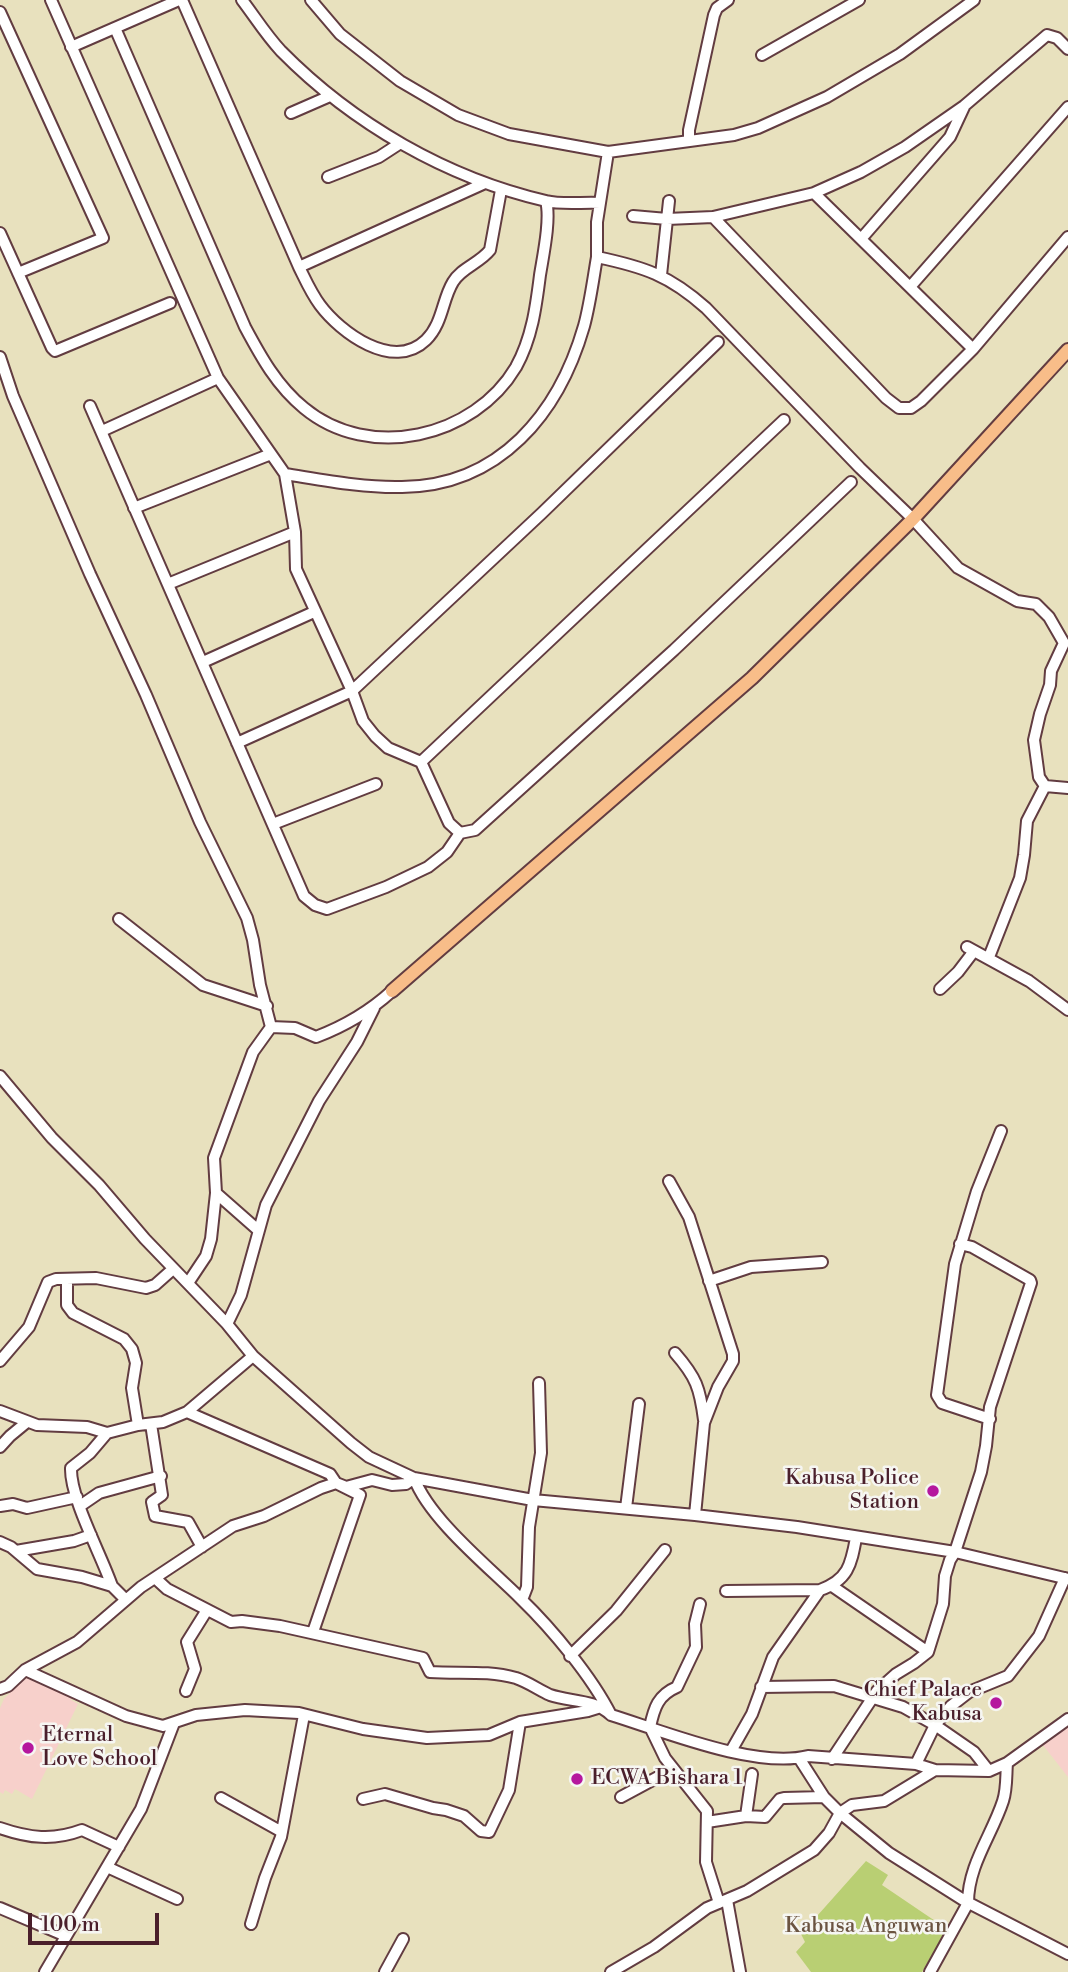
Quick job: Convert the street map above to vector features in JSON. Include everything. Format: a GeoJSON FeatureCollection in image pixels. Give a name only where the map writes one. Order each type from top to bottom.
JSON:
{"type":"FeatureCollection","features":[{"type":"Feature","properties":{"kind":"main road"},"geometry":{"type":"LineString","coordinates":[[392,991],[752,678],[913,519],[1068,350]]}},
{"type":"Feature","properties":{"kind":"street"},"geometry":{"type":"LineString","coordinates":[[51,0],[218,378],[285,474],[295,532],[296,569],[363,721],[388,748],[421,762],[449,823],[460,833]]}},
{"type":"Feature","properties":{"kind":"street"},"geometry":{"type":"LineString","coordinates":[[71,47],[181,0],[299,267],[319,304],[354,337],[387,350],[397,352],[425,341],[440,319],[453,282],[490,250],[501,190]]}},
{"type":"Feature","properties":{"kind":"street"},"geometry":{"type":"LineString","coordinates":[[242,0],[282,51],[330,96],[399,144],[501,190],[545,201],[600,203]]}},
{"type":"Feature","properties":{"kind":"street"},"geometry":{"type":"LineString","coordinates":[[311,0],[340,34],[400,81],[458,115],[509,134],[608,152],[746,133],[817,103],[900,54],[974,0]]}},
{"type":"Feature","properties":{"kind":"street"},"geometry":{"type":"LineString","coordinates":[[688,141],[688,130],[714,15],[717,8],[728,0]]}},
{"type":"Feature","properties":{"kind":"street"},"geometry":{"type":"LineString","coordinates":[[762,55],[859,0]]}},
{"type":"Feature","properties":{"kind":"street"},"geometry":{"type":"LineString","coordinates":[[0,12],[103,238],[18,273]]}},
{"type":"Feature","properties":{"kind":"street"},"geometry":{"type":"LineString","coordinates":[[115,28],[261,358],[283,388],[304,408],[332,425],[376,438],[420,436],[460,419],[494,396],[515,367],[531,332],[542,263],[547,211],[545,201]]}},
{"type":"Feature","properties":{"kind":"street"},"geometry":{"type":"LineString","coordinates":[[633,216],[667,219],[713,217],[814,193],[861,172],[905,147],[964,106],[1047,35],[1057,38],[1068,49]]}},
{"type":"Feature","properties":{"kind":"street"},"geometry":{"type":"LineString","coordinates":[[292,113],[330,96]]}},
{"type":"Feature","properties":{"kind":"street"},"geometry":{"type":"LineString","coordinates":[[860,239],[950,137],[964,106]]}},
{"type":"Feature","properties":{"kind":"street"},"geometry":{"type":"LineString","coordinates":[[909,287],[1068,107]]}},
{"type":"Feature","properties":{"kind":"street"},"geometry":{"type":"LineString","coordinates":[[328,177],[379,156],[399,144]]}},
{"type":"Feature","properties":{"kind":"street"},"geometry":{"type":"LineString","coordinates":[[285,474],[358,485],[403,488],[452,479],[476,470],[498,458],[526,435],[540,420],[567,374],[585,323],[597,257],[600,203],[608,152]]}},
{"type":"Feature","properties":{"kind":"street"},"geometry":{"type":"LineString","coordinates":[[299,267],[485,183]]}},
{"type":"Feature","properties":{"kind":"street"},"geometry":{"type":"LineString","coordinates":[[814,193],[972,349]]}},
{"type":"Feature","properties":{"kind":"street"},"geometry":{"type":"LineString","coordinates":[[661,275],[669,201]]}},
{"type":"Feature","properties":{"kind":"street"},"geometry":{"type":"LineString","coordinates":[[713,217],[886,398],[899,408],[911,408],[921,401],[972,349],[1068,237]]}},
{"type":"Feature","properties":{"kind":"street"},"geometry":{"type":"LineString","coordinates":[[0,233],[55,351],[170,303]]}},
{"type":"Feature","properties":{"kind":"street"},"geometry":{"type":"LineString","coordinates":[[597,257],[661,275],[685,289],[913,519],[958,568],[1017,601],[1036,604],[1044,610],[1066,644],[1051,671],[1050,685],[1034,740],[1039,777],[1045,786]]}},
{"type":"Feature","properties":{"kind":"street"},"geometry":{"type":"LineString","coordinates":[[237,743],[352,691],[534,521],[718,342]]}},
{"type":"Feature","properties":{"kind":"street"},"geometry":{"type":"LineString","coordinates":[[0,357],[13,396],[90,573],[200,822],[247,918],[260,985],[267,1006],[271,1027],[253,1052],[214,1158],[216,1193],[206,1256],[188,1283]]}},
{"type":"Feature","properties":{"kind":"street"},"geometry":{"type":"LineString","coordinates":[[102,431],[218,378]]}},
{"type":"Feature","properties":{"kind":"street"},"geometry":{"type":"LineString","coordinates":[[90,406],[304,896],[315,905],[327,909],[386,887],[428,867],[447,852],[460,833],[475,830],[674,650],[851,482]]}},
{"type":"Feature","properties":{"kind":"street"},"geometry":{"type":"LineString","coordinates":[[421,762],[784,420]]}},
{"type":"Feature","properties":{"kind":"street"},"geometry":{"type":"LineString","coordinates":[[134,508],[271,454]]}},
{"type":"Feature","properties":{"kind":"street"},"geometry":{"type":"LineString","coordinates":[[168,584],[295,532]]}},
{"type":"Feature","properties":{"kind":"street"},"geometry":{"type":"LineString","coordinates":[[203,662],[314,612]]}},
{"type":"Feature","properties":{"kind":"street"},"geometry":{"type":"LineString","coordinates":[[273,824],[376,784]]}},
{"type":"Feature","properties":{"kind":"street"},"geometry":{"type":"LineString","coordinates":[[1045,786],[1068,788]]}},
{"type":"Feature","properties":{"kind":"street"},"geometry":{"type":"LineString","coordinates":[[989,957],[1020,878],[1027,821],[1045,786]]}},
{"type":"Feature","properties":{"kind":"street"},"geometry":{"type":"LineString","coordinates":[[120,919],[203,985],[267,1006]]}},
{"type":"Feature","properties":{"kind":"street"},"geometry":{"type":"LineString","coordinates":[[940,989],[958,972],[971,949],[1029,981],[1068,1010]]}},
{"type":"Feature","properties":{"kind":"street"},"geometry":{"type":"LineString","coordinates":[[271,1027],[295,1028],[316,1037],[339,1028],[374,1008],[392,991]]}},
{"type":"Feature","properties":{"kind":"street"},"geometry":{"type":"LineString","coordinates":[[227,1324],[241,1295],[266,1205],[319,1101],[357,1042],[374,1008]]}},
{"type":"Feature","properties":{"kind":"street"},"geometry":{"type":"LineString","coordinates":[[0,1076],[52,1138],[99,1185],[142,1236],[227,1324],[253,1356],[332,1429],[369,1457],[414,1478],[533,1500],[695,1514],[797,1527],[955,1552],[1066,1578],[1039,1636],[1008,1676],[968,1692],[951,1706],[934,1725],[916,1764]]}},
{"type":"Feature","properties":{"kind":"street"},"geometry":{"type":"LineString","coordinates":[[990,1419],[942,1403],[937,1395],[955,1264],[977,1191],[1001,1131]]}},
{"type":"Feature","properties":{"kind":"street"},"geometry":{"type":"LineString","coordinates":[[669,1181],[689,1217],[733,1354],[733,1361],[718,1387],[704,1423]]}},
{"type":"Feature","properties":{"kind":"street"},"geometry":{"type":"LineString","coordinates":[[216,1193],[258,1230]]}},
{"type":"Feature","properties":{"kind":"street"},"geometry":{"type":"LineString","coordinates":[[832,1759],[877,1691],[928,1652],[943,1605],[945,1576],[981,1472],[990,1407],[1031,1283],[984,1254],[960,1244]]}},
{"type":"Feature","properties":{"kind":"street"},"geometry":{"type":"LineString","coordinates":[[709,1281],[751,1267],[822,1262]]}},
{"type":"Feature","properties":{"kind":"street"},"geometry":{"type":"LineString","coordinates":[[0,1361],[29,1327],[48,1282],[96,1278],[146,1288],[155,1285],[173,1269]]}},
{"type":"Feature","properties":{"kind":"street"},"geometry":{"type":"LineString","coordinates":[[67,1279],[66,1305],[73,1313],[124,1339],[132,1349],[136,1363],[132,1388],[138,1424]]}},
{"type":"Feature","properties":{"kind":"street"},"geometry":{"type":"LineString","coordinates":[[675,1353],[693,1374],[701,1397],[704,1423],[695,1514]]}},
{"type":"Feature","properties":{"kind":"street"},"geometry":{"type":"LineString","coordinates":[[0,1411],[37,1425],[87,1427],[107,1433],[138,1424],[151,1424],[187,1412],[253,1356]]}},
{"type":"Feature","properties":{"kind":"street"},"geometry":{"type":"LineString","coordinates":[[522,1600],[527,1587],[529,1527],[541,1453],[539,1383]]}},
{"type":"Feature","properties":{"kind":"street"},"geometry":{"type":"LineString","coordinates":[[626,1508],[639,1404]]}},
{"type":"Feature","properties":{"kind":"street"},"geometry":{"type":"LineString","coordinates":[[187,1412],[330,1474],[336,1483],[360,1495],[313,1632]]}},
{"type":"Feature","properties":{"kind":"street"},"geometry":{"type":"LineString","coordinates":[[0,1447],[27,1422]]}},
{"type":"Feature","properties":{"kind":"street"},"geometry":{"type":"LineString","coordinates":[[151,1424],[162,1495],[152,1502],[155,1516],[188,1522],[202,1547]]}},
{"type":"Feature","properties":{"kind":"street"},"geometry":{"type":"LineString","coordinates":[[107,1433],[90,1453],[69,1468],[91,1535],[112,1586],[125,1599]]}},
{"type":"Feature","properties":{"kind":"street"},"geometry":{"type":"LineString","coordinates":[[0,1506],[13,1504],[27,1508],[79,1501],[161,1476]]}},
{"type":"Feature","properties":{"kind":"street"},"geometry":{"type":"LineString","coordinates":[[0,1689],[8,1686],[25,1670],[77,1642],[125,1599],[233,1526],[264,1516],[336,1483],[346,1487],[372,1480],[392,1485],[406,1484],[414,1478]]}},
{"type":"Feature","properties":{"kind":"street"},"geometry":{"type":"LineString","coordinates":[[414,1478],[422,1497],[488,1569],[522,1600],[570,1656],[598,1693],[602,1709]]}},
{"type":"Feature","properties":{"kind":"street"},"geometry":{"type":"LineString","coordinates":[[16,1551],[74,1541],[91,1535]]}},
{"type":"Feature","properties":{"kind":"street"},"geometry":{"type":"LineString","coordinates":[[726,1591],[820,1590],[832,1586],[843,1578],[851,1562],[856,1538]]}},
{"type":"Feature","properties":{"kind":"street"},"geometry":{"type":"LineString","coordinates":[[0,1542],[16,1551],[37,1569],[82,1577],[112,1586]]}},
{"type":"Feature","properties":{"kind":"street"},"geometry":{"type":"LineString","coordinates":[[570,1656],[616,1611],[665,1550]]}},
{"type":"Feature","properties":{"kind":"street"},"geometry":{"type":"LineString","coordinates":[[155,1578],[167,1589],[232,1622],[242,1620],[313,1632],[423,1658],[430,1672],[480,1671],[519,1679],[551,1695],[602,1709],[650,1727],[731,1751],[766,1757],[808,1756],[916,1764],[935,1770],[989,1771],[1007,1763],[1068,1719]]}},
{"type":"Feature","properties":{"kind":"street"},"geometry":{"type":"LineString","coordinates":[[832,1586],[928,1652]]}},
{"type":"Feature","properties":{"kind":"street"},"geometry":{"type":"LineString","coordinates":[[731,1751],[752,1714],[772,1657],[820,1590]]}},
{"type":"Feature","properties":{"kind":"street"},"geometry":{"type":"LineString","coordinates":[[700,1604],[695,1625],[696,1647],[677,1687],[668,1691],[654,1707],[650,1727],[673,1769],[707,1811],[706,1862],[723,1901],[740,1972]]}},
{"type":"Feature","properties":{"kind":"street"},"geometry":{"type":"LineString","coordinates":[[186,1691],[195,1669],[187,1642],[207,1610]]}},
{"type":"Feature","properties":{"kind":"street"},"geometry":{"type":"LineString","coordinates":[[25,1670],[126,1716],[163,1726],[196,1716],[245,1710],[304,1715],[363,1729],[427,1738],[489,1735],[520,1722],[602,1709]]}},
{"type":"Feature","properties":{"kind":"street"},"geometry":{"type":"LineString","coordinates":[[761,1688],[834,1686],[903,1707],[974,1752],[989,1771]]}},
{"type":"Feature","properties":{"kind":"street"},"geometry":{"type":"LineString","coordinates":[[598,1693],[602,1709]]}},
{"type":"Feature","properties":{"kind":"street"},"geometry":{"type":"LineString","coordinates":[[251,1924],[282,1832],[304,1715]]}},
{"type":"Feature","properties":{"kind":"street"},"geometry":{"type":"LineString","coordinates":[[363,1798],[386,1794],[446,1810],[464,1816],[481,1830],[489,1832],[509,1790],[520,1722]]}},
{"type":"Feature","properties":{"kind":"street"},"geometry":{"type":"LineString","coordinates":[[45,1972],[141,1810],[174,1723]]}},
{"type":"Feature","properties":{"kind":"street"},"geometry":{"type":"LineString","coordinates":[[799,1758],[824,1797],[889,1853],[968,1903],[1068,1954]]}},
{"type":"Feature","properties":{"kind":"street"},"geometry":{"type":"LineString","coordinates":[[930,1972],[968,1903],[968,1892],[981,1848],[1004,1798],[1007,1763]]}},
{"type":"Feature","properties":{"kind":"street"},"geometry":{"type":"LineString","coordinates":[[621,1797],[673,1769]]}},
{"type":"Feature","properties":{"kind":"street"},"geometry":{"type":"LineString","coordinates":[[611,1972],[654,1947],[707,1908],[747,1891],[814,1850],[840,1813],[852,1805],[884,1801],[935,1770]]}},
{"type":"Feature","properties":{"kind":"street"},"geometry":{"type":"LineString","coordinates":[[747,1816],[752,1774]]}},
{"type":"Feature","properties":{"kind":"street"},"geometry":{"type":"LineString","coordinates":[[706,1822],[747,1816],[765,1817],[780,1799],[824,1797]]}},
{"type":"Feature","properties":{"kind":"street"},"geometry":{"type":"LineString","coordinates":[[221,1798],[282,1832]]}},
{"type":"Feature","properties":{"kind":"street"},"geometry":{"type":"LineString","coordinates":[[0,1828],[27,1837],[64,1836],[82,1830],[119,1847]]}},
{"type":"Feature","properties":{"kind":"street"},"geometry":{"type":"LineString","coordinates":[[107,1867],[177,1899]]}},
{"type":"Feature","properties":{"kind":"street"},"geometry":{"type":"LineString","coordinates":[[0,1908],[66,1936]]}},
{"type":"Feature","properties":{"kind":"street"},"geometry":{"type":"LineString","coordinates":[[385,1972],[403,1939]]}},
{"type":"Feature","properties":{"kind":"shaded area","name":"Eternal Love School"},"geometry":{"type":"Polygon","coordinates":[[[25,1677],[72,1697],[71,1700],[78,1704],[32,1799],[15,1789],[12,1794],[5,1790],[3,1794],[0,1792],[0,1708],[4,1699],[25,1677]]]}},
{"type":"Feature","properties":{"kind":"shaded area"},"geometry":{"type":"Polygon","coordinates":[[[1068,1719],[1068,1777],[1039,1740],[1068,1719]]]}},
{"type":"Feature","properties":{"kind":"green space","name":"Kabusa Anguwan"},"geometry":{"type":"Polygon","coordinates":[[[866,1861],[888,1875],[882,1885],[947,1929],[922,1972],[811,1972],[796,1952],[805,1942],[801,1934],[866,1861]]]}},
{"type":"Feature","properties":{"kind":"place","name":"Kabusa Police Station"},"geometry":{"type":"Point","coordinates":[933,1491]}},
{"type":"Feature","properties":{"kind":"place","name":"Chief Palace Kabusa"},"geometry":{"type":"Point","coordinates":[996,1703]}},
{"type":"Feature","properties":{"kind":"place","name":"Eternal Love School"},"geometry":{"type":"Point","coordinates":[28,1748]}},
{"type":"Feature","properties":{"kind":"place","name":"ECWA Bishara 1"},"geometry":{"type":"Point","coordinates":[577,1779]}}]}
